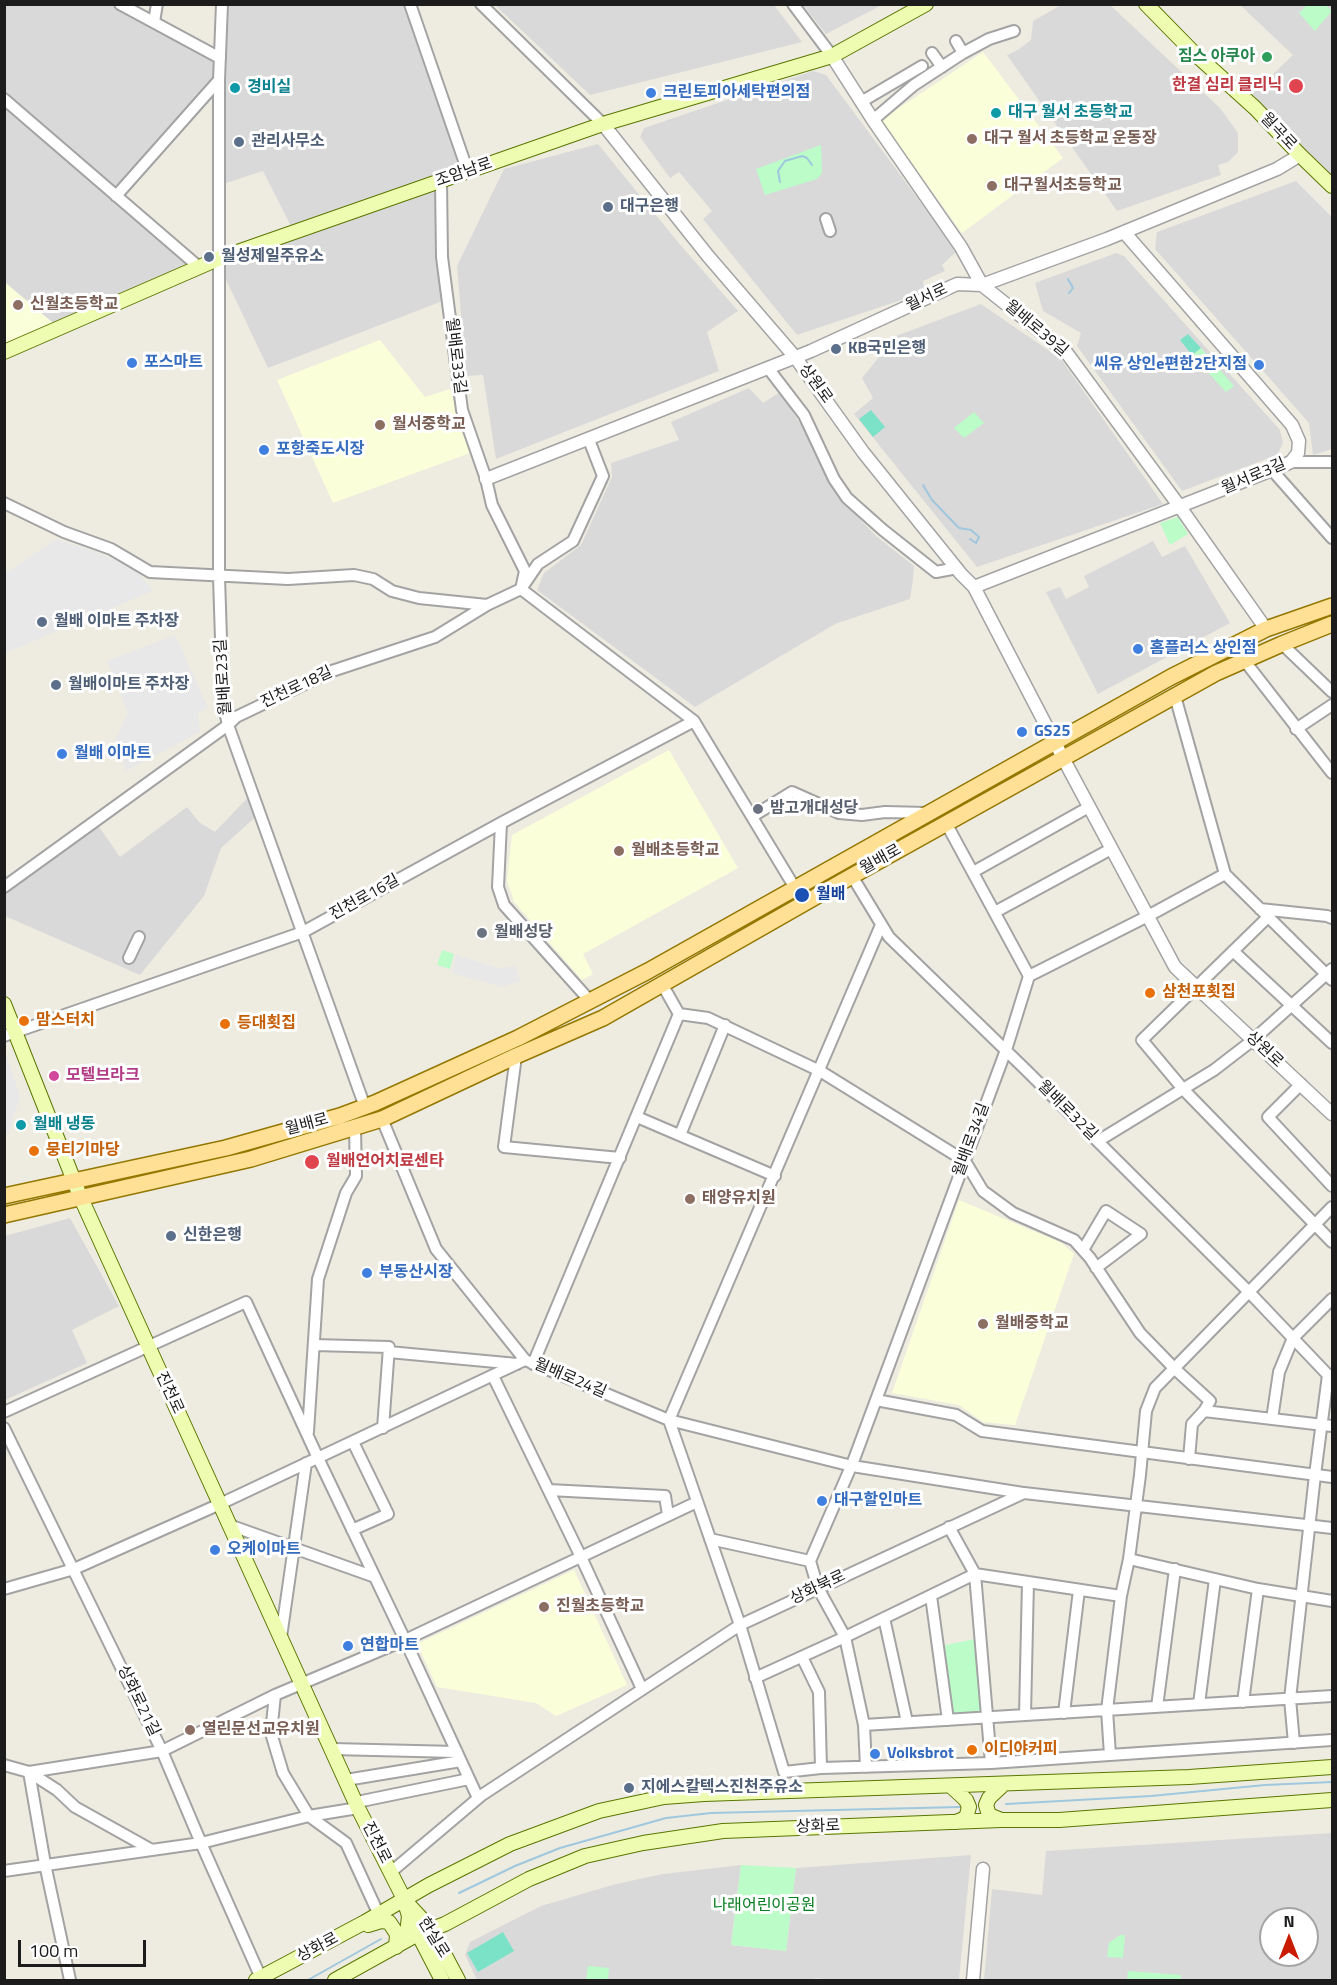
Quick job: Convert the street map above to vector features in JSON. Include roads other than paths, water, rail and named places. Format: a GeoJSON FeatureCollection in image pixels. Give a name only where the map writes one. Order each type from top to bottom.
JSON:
{"type":"FeatureCollection","features":[{"type":"Feature","properties":{"kind":"main road","name":"조암남로"},"geometry":{"type":"LineString","coordinates":[[4,352],[220,258],[603,124],[832,56],[926,4]]}},
{"type":"Feature","properties":{"kind":"main road","name":"월곡로"},"geometry":{"type":"LineString","coordinates":[[1146,4],[1193,52],[1255,108],[1332,186]]}},
{"type":"Feature","properties":{"kind":"main road","name":"월배로"},"geometry":{"type":"LineString","coordinates":[[4,1196],[226,1148],[340,1116],[444,1072],[591,1002],[932,813],[1130,699],[1266,629],[1332,606]]}},
{"type":"Feature","properties":{"kind":"main road","name":"월배로"},"geometry":{"type":"LineString","coordinates":[[4,1215],[251,1158],[355,1129],[382,1119],[603,1018],[1175,696],[1244,660],[1332,624]]}},
{"type":"Feature","properties":{"kind":"main road","name":"진천로"},"geometry":{"type":"LineString","coordinates":[[4,1004],[10,1034],[80,1197],[346,1780],[404,1899]]}},
{"type":"Feature","properties":{"kind":"main road","name":"상화로"},"geometry":{"type":"LineString","coordinates":[[259,1979],[510,1844],[599,1811],[664,1797],[1189,1777],[1332,1767]]}},
{"type":"Feature","properties":{"kind":"main road"},"geometry":{"type":"LineString","coordinates":[[1001,1820],[990,1815],[986,1805],[989,1798],[1004,1784]]}},
{"type":"Feature","properties":{"kind":"main road"},"geometry":{"type":"LineString","coordinates":[[952,1786],[966,1800],[969,1807],[966,1818],[956,1822]]}},
{"type":"Feature","properties":{"kind":"main road","name":"상화로"},"geometry":{"type":"LineString","coordinates":[[335,1980],[424,1932],[530,1880],[585,1856],[643,1843],[723,1831],[1001,1820],[1059,1820],[1332,1800]]}},
{"type":"Feature","properties":{"kind":"main road","name":"한실로"},"geometry":{"type":"LineString","coordinates":[[404,1899],[409,1916],[424,1932],[442,1980]]}},
{"type":"Feature","properties":{"kind":"main road","name":"한실로"},"geometry":{"type":"LineString","coordinates":[[404,1899],[458,1980]]}},
{"type":"Feature","properties":{"kind":"main road"},"geometry":{"type":"LineString","coordinates":[[396,1947],[406,1934],[409,1916]]}},
{"type":"Feature","properties":{"kind":"main road"},"geometry":{"type":"LineString","coordinates":[[353,1929],[381,1921],[389,1922],[397,1934],[396,1947]]}},
{"type":"Feature","properties":{"kind":"street"},"geometry":{"type":"LineString","coordinates":[[120,4],[220,58]]}},
{"type":"Feature","properties":{"kind":"street"},"geometry":{"type":"LineString","coordinates":[[154,22],[157,4]]}},
{"type":"Feature","properties":{"kind":"street","name":"월배로23길"},"geometry":{"type":"LineString","coordinates":[[222,4],[219,80],[219,577],[223,701],[228,725],[365,1107]]}},
{"type":"Feature","properties":{"kind":"street"},"geometry":{"type":"LineString","coordinates":[[410,4],[468,172]]}},
{"type":"Feature","properties":{"kind":"street"},"geometry":{"type":"LineString","coordinates":[[793,4],[832,56]]}},
{"type":"Feature","properties":{"kind":"street","name":"상원로"},"geometry":{"type":"LineString","coordinates":[[483,5],[603,124],[708,256],[795,357],[863,452],[975,587],[1175,967],[1332,1113]]}},
{"type":"Feature","properties":{"kind":"street"},"geometry":{"type":"LineString","coordinates":[[873,120],[914,85],[963,53],[989,39],[1014,31]]}},
{"type":"Feature","properties":{"kind":"street"},"geometry":{"type":"LineString","coordinates":[[956,41],[963,53]]}},
{"type":"Feature","properties":{"kind":"street"},"geometry":{"type":"LineString","coordinates":[[932,53],[942,67]]}},
{"type":"Feature","properties":{"kind":"street","name":"월배로39길"},"geometry":{"type":"LineString","coordinates":[[832,56],[873,120],[961,247],[982,285],[1066,352],[1266,629]]}},
{"type":"Feature","properties":{"kind":"street"},"geometry":{"type":"LineString","coordinates":[[861,102],[922,66]]}},
{"type":"Feature","properties":{"kind":"street"},"geometry":{"type":"LineString","coordinates":[[116,196],[219,80]]}},
{"type":"Feature","properties":{"kind":"street"},"geometry":{"type":"LineString","coordinates":[[4,99],[199,267]]}},
{"type":"Feature","properties":{"kind":"street","name":"월서로"},"geometry":{"type":"LineString","coordinates":[[486,479],[795,357],[957,284],[982,285],[1124,232],[1277,169],[1300,155]]}},
{"type":"Feature","properties":{"kind":"street","name":"월배로33길"},"geometry":{"type":"LineString","coordinates":[[441,181],[442,257],[462,410],[486,479],[492,505],[525,571],[521,589]]}},
{"type":"Feature","properties":{"kind":"street"},"geometry":{"type":"LineString","coordinates":[[826,219],[830,231]]}},
{"type":"Feature","properties":{"kind":"street","name":"월서로3길"},"geometry":{"type":"LineString","coordinates":[[975,587],[1272,470],[1291,462],[1298,453],[1299,441],[1292,425],[1124,232]]}},
{"type":"Feature","properties":{"kind":"street"},"geometry":{"type":"LineString","coordinates":[[768,368],[804,415],[834,479],[847,498],[936,572],[957,568]]}},
{"type":"Feature","properties":{"kind":"street"},"geometry":{"type":"LineString","coordinates":[[589,440],[603,476],[573,540],[538,564],[521,589],[694,721],[795,888]]}},
{"type":"Feature","properties":{"kind":"street"},"geometry":{"type":"LineString","coordinates":[[1291,462],[1332,462]]}},
{"type":"Feature","properties":{"kind":"street"},"geometry":{"type":"LineString","coordinates":[[1272,470],[1332,538]]}},
{"type":"Feature","properties":{"kind":"street"},"geometry":{"type":"LineString","coordinates":[[4,503],[64,532],[111,549],[150,572],[288,579],[354,574],[373,579],[392,591],[419,598],[487,605]]}},
{"type":"Feature","properties":{"kind":"street","name":"진천로18길"},"geometry":{"type":"LineString","coordinates":[[4,886],[236,717],[332,671],[435,637],[487,605],[521,589]]}},
{"type":"Feature","properties":{"kind":"street"},"geometry":{"type":"LineString","coordinates":[[1282,644],[1332,692]]}},
{"type":"Feature","properties":{"kind":"street"},"geometry":{"type":"LineString","coordinates":[[1244,660],[1332,773]]}},
{"type":"Feature","properties":{"kind":"street"},"geometry":{"type":"LineString","coordinates":[[1098,1141],[1214,1070],[1330,975],[1225,874],[1175,696]]}},
{"type":"Feature","properties":{"kind":"street"},"geometry":{"type":"LineString","coordinates":[[1296,729],[1332,705]]}},
{"type":"Feature","properties":{"kind":"street","name":"진천로16길"},"geometry":{"type":"LineString","coordinates":[[10,1034],[303,932],[501,823],[694,721]]}},
{"type":"Feature","properties":{"kind":"street"},"geometry":{"type":"LineString","coordinates":[[753,816],[792,792],[838,813],[862,815],[885,812],[932,813]]}},
{"type":"Feature","properties":{"kind":"street"},"geometry":{"type":"LineString","coordinates":[[974,872],[1089,807]]}},
{"type":"Feature","properties":{"kind":"street"},"geometry":{"type":"LineString","coordinates":[[501,823],[498,887],[504,904],[591,1002]]}},
{"type":"Feature","properties":{"kind":"street"},"geometry":{"type":"LineString","coordinates":[[946,823],[1029,976],[1225,874]]}},
{"type":"Feature","properties":{"kind":"street"},"geometry":{"type":"LineString","coordinates":[[995,912],[1111,849]]}},
{"type":"Feature","properties":{"kind":"street","name":"월배로32길"},"geometry":{"type":"LineString","coordinates":[[852,876],[889,937],[1098,1141],[1330,1375]]}},
{"type":"Feature","properties":{"kind":"street"},"geometry":{"type":"LineString","coordinates":[[1260,909],[1332,918]]}},
{"type":"Feature","properties":{"kind":"street"},"geometry":{"type":"LineString","coordinates":[[1268,917],[1142,1040],[1183,1089],[1332,1242]]}},
{"type":"Feature","properties":{"kind":"street"},"geometry":{"type":"LineString","coordinates":[[881,925],[669,1420],[740,1625],[784,1772],[821,1768],[991,1763],[1332,1740]]}},
{"type":"Feature","properties":{"kind":"street"},"geometry":{"type":"LineString","coordinates":[[129,958],[139,937]]}},
{"type":"Feature","properties":{"kind":"street"},"geometry":{"type":"LineString","coordinates":[[1233,951],[1332,1043]]}},
{"type":"Feature","properties":{"kind":"street","name":"월배로34길"},"geometry":{"type":"LineString","coordinates":[[852,1466],[1006,1050],[1029,976]]}},
{"type":"Feature","properties":{"kind":"street"},"geometry":{"type":"LineString","coordinates":[[662,984],[679,1014]]}},
{"type":"Feature","properties":{"kind":"street"},"geometry":{"type":"LineString","coordinates":[[679,1014],[708,1018],[820,1071],[964,1161],[983,1191],[1013,1213],[1074,1240],[1140,1333],[1210,1401],[1192,1424],[1189,1459]]}},
{"type":"Feature","properties":{"kind":"street"},"geometry":{"type":"LineString","coordinates":[[4,1589],[74,1569],[220,1504],[493,1376],[526,1363],[620,1158],[679,1014]]}},
{"type":"Feature","properties":{"kind":"street"},"geometry":{"type":"LineString","coordinates":[[680,1135],[725,1025]]}},
{"type":"Feature","properties":{"kind":"street"},"geometry":{"type":"LineString","coordinates":[[516,1056],[504,1147],[620,1158]]}},
{"type":"Feature","properties":{"kind":"street"},"geometry":{"type":"LineString","coordinates":[[1301,1084],[1268,1117],[1332,1186]]}},
{"type":"Feature","properties":{"kind":"street"},"geometry":{"type":"LineString","coordinates":[[637,1117],[775,1176]]}},
{"type":"Feature","properties":{"kind":"street","name":"월배로24길"},"geometry":{"type":"LineString","coordinates":[[382,1119],[436,1249],[526,1363],[669,1420],[852,1466],[1024,1493]]}},
{"type":"Feature","properties":{"kind":"street"},"geometry":{"type":"LineString","coordinates":[[307,1436],[318,1280],[346,1193],[356,1176],[355,1129]]}},
{"type":"Feature","properties":{"kind":"street"},"geometry":{"type":"LineString","coordinates":[[1110,1755],[1107,1710],[1121,1596],[1129,1559],[1146,1411],[1155,1388],[1332,1208]]}},
{"type":"Feature","properties":{"kind":"street"},"geometry":{"type":"LineString","coordinates":[[1083,1250],[1106,1211],[1141,1234],[1096,1268]]}},
{"type":"Feature","properties":{"kind":"street"},"geometry":{"type":"LineString","coordinates":[[4,1412],[246,1302],[478,1798]]}},
{"type":"Feature","properties":{"kind":"street"},"geometry":{"type":"LineString","coordinates":[[1272,1419],[1280,1372],[1293,1338],[1331,1305]]}},
{"type":"Feature","properties":{"kind":"street"},"geometry":{"type":"LineString","coordinates":[[314,1345],[389,1349],[526,1363]]}},
{"type":"Feature","properties":{"kind":"street"},"geometry":{"type":"LineString","coordinates":[[383,1428],[389,1349]]}},
{"type":"Feature","properties":{"kind":"street"},"geometry":{"type":"LineString","coordinates":[[1294,1743],[1290,1699],[1315,1475],[1327,1426],[1330,1375]]}},
{"type":"Feature","properties":{"kind":"street"},"geometry":{"type":"LineString","coordinates":[[493,1376],[642,1689]]}},
{"type":"Feature","properties":{"kind":"street"},"geometry":{"type":"LineString","coordinates":[[876,1400],[956,1415],[982,1431],[1142,1454],[1332,1477]]}},
{"type":"Feature","properties":{"kind":"street"},"geometry":{"type":"LineString","coordinates":[[1204,1411],[1327,1426]]}},
{"type":"Feature","properties":{"kind":"street","name":"상화로21길"},"geometry":{"type":"LineString","coordinates":[[4,1428],[162,1750],[259,1979]]}},
{"type":"Feature","properties":{"kind":"street"},"geometry":{"type":"LineString","coordinates":[[352,1530],[388,1515],[353,1442]]}},
{"type":"Feature","properties":{"kind":"street"},"geometry":{"type":"LineString","coordinates":[[281,1637],[306,1463]]}},
{"type":"Feature","properties":{"kind":"street"},"geometry":{"type":"LineString","coordinates":[[852,1466],[810,1561],[818,1588],[845,1637],[864,1725],[866,1767]]}},
{"type":"Feature","properties":{"kind":"street"},"geometry":{"type":"LineString","coordinates":[[549,1490],[665,1496],[668,1515]]}},
{"type":"Feature","properties":{"kind":"street"},"geometry":{"type":"LineString","coordinates":[[1024,1493],[1332,1528]]}},
{"type":"Feature","properties":{"kind":"street","name":"상화북로"},"geometry":{"type":"LineString","coordinates":[[391,1872],[478,1798],[740,1625],[1024,1493]]}},
{"type":"Feature","properties":{"kind":"street"},"geometry":{"type":"LineString","coordinates":[[29,1772],[162,1750],[275,1695],[405,1640],[697,1502]]}},
{"type":"Feature","properties":{"kind":"street"},"geometry":{"type":"LineString","coordinates":[[232,1526],[375,1577]]}},
{"type":"Feature","properties":{"kind":"street"},"geometry":{"type":"LineString","coordinates":[[949,1527],[975,1574],[991,1763]]}},
{"type":"Feature","properties":{"kind":"street"},"geometry":{"type":"LineString","coordinates":[[710,1539],[810,1561]]}},
{"type":"Feature","properties":{"kind":"street"},"geometry":{"type":"LineString","coordinates":[[1129,1559],[1258,1589],[1332,1601]]}},
{"type":"Feature","properties":{"kind":"street"},"geometry":{"type":"LineString","coordinates":[[1157,1707],[1175,1569]]}},
{"type":"Feature","properties":{"kind":"street"},"geometry":{"type":"LineString","coordinates":[[755,1678],[975,1574],[1121,1596]]}},
{"type":"Feature","properties":{"kind":"street"},"geometry":{"type":"LineString","coordinates":[[1199,1704],[1215,1579]]}},
{"type":"Feature","properties":{"kind":"street"},"geometry":{"type":"LineString","coordinates":[[1025,1715],[1028,1582]]}},
{"type":"Feature","properties":{"kind":"street"},"geometry":{"type":"LineString","coordinates":[[1243,1702],[1258,1589]]}},
{"type":"Feature","properties":{"kind":"street"},"geometry":{"type":"LineString","coordinates":[[1064,1713],[1079,1590]]}},
{"type":"Feature","properties":{"kind":"street"},"geometry":{"type":"LineString","coordinates":[[930,1596],[948,1720]]}},
{"type":"Feature","properties":{"kind":"street"},"geometry":{"type":"LineString","coordinates":[[884,1618],[907,1722]]}},
{"type":"Feature","properties":{"kind":"street"},"geometry":{"type":"LineString","coordinates":[[802,1657],[819,1692],[821,1768]]}},
{"type":"Feature","properties":{"kind":"street"},"geometry":{"type":"LineString","coordinates":[[275,1695],[271,1733],[283,1773],[309,1816],[346,1843],[379,1914]]}},
{"type":"Feature","properties":{"kind":"street"},"geometry":{"type":"LineString","coordinates":[[864,1725],[1332,1696]]}},
{"type":"Feature","properties":{"kind":"street"},"geometry":{"type":"LineString","coordinates":[[332,1749],[459,1757]]}},
{"type":"Feature","properties":{"kind":"street"},"geometry":{"type":"LineString","coordinates":[[346,1780],[459,1757]]}},
{"type":"Feature","properties":{"kind":"street"},"geometry":{"type":"LineString","coordinates":[[4,1765],[29,1772],[57,1790],[75,1807],[152,1850]]}},
{"type":"Feature","properties":{"kind":"street"},"geometry":{"type":"LineString","coordinates":[[29,1772],[45,1864],[70,1980]]}},
{"type":"Feature","properties":{"kind":"street"},"geometry":{"type":"LineString","coordinates":[[4,1871],[201,1843],[469,1779]]}},
{"type":"Feature","properties":{"kind":"street"},"geometry":{"type":"LineString","coordinates":[[973,1980],[983,1869]]}},
{"type":"Feature","properties":{"kind":"waterway"},"geometry":{"type":"LineString","coordinates":[[780,182],[778,171],[785,161],[802,156],[807,158],[812,165]]}},
{"type":"Feature","properties":{"kind":"waterway"},"geometry":{"type":"LineString","coordinates":[[1068,279],[1073,288],[1069,293]]}},
{"type":"Feature","properties":{"kind":"waterway"},"geometry":{"type":"LineString","coordinates":[[923,485],[932,500],[959,528],[971,530],[979,537],[976,543],[970,539]]}},
{"type":"Feature","properties":{"kind":"waterway"},"geometry":{"type":"LineString","coordinates":[[1006,1804],[1332,1782]]}},
{"type":"Feature","properties":{"kind":"waterway"},"geometry":{"type":"LineString","coordinates":[[459,1893],[515,1866],[560,1848],[666,1818],[711,1813],[960,1807]]}},
{"type":"Feature","properties":{"kind":"waterway"},"geometry":{"type":"LineString","coordinates":[[308,1980],[381,1939]]}},
{"type":"Feature","properties":{"kind":"place","name":"짐스 아쿠아"},"geometry":{"type":"Point","coordinates":[1267,57]}},
{"type":"Feature","properties":{"kind":"place","name":"한결 심리 클리닉"},"geometry":{"type":"Point","coordinates":[1296,86]}},
{"type":"Feature","properties":{"kind":"place","name":"경비실"},"geometry":{"type":"Point","coordinates":[235,88]}},
{"type":"Feature","properties":{"kind":"place","name":"크린토피아세탁편의점"},"geometry":{"type":"Point","coordinates":[651,93]}},
{"type":"Feature","properties":{"kind":"place","name":"대구 월서 초등학교"},"geometry":{"type":"Point","coordinates":[996,113]}},
{"type":"Feature","properties":{"kind":"place","name":"대구 월서 초등학교 운동장"},"geometry":{"type":"Point","coordinates":[972,139]}},
{"type":"Feature","properties":{"kind":"place","name":"관리사무소"},"geometry":{"type":"Point","coordinates":[239,142]}},
{"type":"Feature","properties":{"kind":"place","name":"대구월서초등학교"},"geometry":{"type":"Point","coordinates":[992,186]}},
{"type":"Feature","properties":{"kind":"place","name":"대구은행"},"geometry":{"type":"Point","coordinates":[608,207]}},
{"type":"Feature","properties":{"kind":"place","name":"월성제일주유소"},"geometry":{"type":"Point","coordinates":[209,257]}},
{"type":"Feature","properties":{"kind":"place","name":"신월초등학교"},"geometry":{"type":"Point","coordinates":[18,305]}},
{"type":"Feature","properties":{"kind":"place","name":"KB국민은행"},"geometry":{"type":"Point","coordinates":[836,349]}},
{"type":"Feature","properties":{"kind":"place","name":"포스마트"},"geometry":{"type":"Point","coordinates":[132,363]}},
{"type":"Feature","properties":{"kind":"place","name":"씨유 상인e편한2단지점"},"geometry":{"type":"Point","coordinates":[1259,365]}},
{"type":"Feature","properties":{"kind":"place","name":"월서중학교"},"geometry":{"type":"Point","coordinates":[380,425]}},
{"type":"Feature","properties":{"kind":"place","name":"포항죽도시장"},"geometry":{"type":"Point","coordinates":[264,450]}},
{"type":"Feature","properties":{"kind":"place","name":"월배 이마트 주차장"},"geometry":{"type":"Point","coordinates":[42,622]}},
{"type":"Feature","properties":{"kind":"place","name":"홈플러스 상인점"},"geometry":{"type":"Point","coordinates":[1138,649]}},
{"type":"Feature","properties":{"kind":"place","name":"월배이마트 주차장"},"geometry":{"type":"Point","coordinates":[56,685]}},
{"type":"Feature","properties":{"kind":"place","name":"GS25"},"geometry":{"type":"Point","coordinates":[1022,732]}},
{"type":"Feature","properties":{"kind":"place","name":"월배 이마트"},"geometry":{"type":"Point","coordinates":[62,754]}},
{"type":"Feature","properties":{"kind":"place","name":"밤고개대성당"},"geometry":{"type":"Point","coordinates":[758,809]}},
{"type":"Feature","properties":{"kind":"place","name":"월배초등학교"},"geometry":{"type":"Point","coordinates":[619,851]}},
{"type":"Feature","properties":{"kind":"place","name":"월배"},"geometry":{"type":"Point","coordinates":[802,895]}},
{"type":"Feature","properties":{"kind":"place","name":"월배성당"},"geometry":{"type":"Point","coordinates":[482,933]}},
{"type":"Feature","properties":{"kind":"place","name":"삼천포횟집"},"geometry":{"type":"Point","coordinates":[1150,993]}},
{"type":"Feature","properties":{"kind":"place","name":"맘스터치"},"geometry":{"type":"Point","coordinates":[24,1021]}},
{"type":"Feature","properties":{"kind":"place","name":"등대횟집"},"geometry":{"type":"Point","coordinates":[225,1024]}},
{"type":"Feature","properties":{"kind":"place","name":"모텔브라크"},"geometry":{"type":"Point","coordinates":[54,1076]}},
{"type":"Feature","properties":{"kind":"place","name":"월배 냉동"},"geometry":{"type":"Point","coordinates":[21,1125]}},
{"type":"Feature","properties":{"kind":"place","name":"뭉티기마당"},"geometry":{"type":"Point","coordinates":[34,1151]}},
{"type":"Feature","properties":{"kind":"place","name":"월배언어치료센타"},"geometry":{"type":"Point","coordinates":[312,1162]}},
{"type":"Feature","properties":{"kind":"place","name":"태양유치원"},"geometry":{"type":"Point","coordinates":[690,1199]}},
{"type":"Feature","properties":{"kind":"place","name":"신한은행"},"geometry":{"type":"Point","coordinates":[171,1236]}},
{"type":"Feature","properties":{"kind":"place","name":"부동산시장"},"geometry":{"type":"Point","coordinates":[367,1273]}},
{"type":"Feature","properties":{"kind":"place","name":"월배중학교"},"geometry":{"type":"Point","coordinates":[983,1324]}},
{"type":"Feature","properties":{"kind":"place","name":"대구할인마트"},"geometry":{"type":"Point","coordinates":[822,1501]}},
{"type":"Feature","properties":{"kind":"place","name":"오케이마트"},"geometry":{"type":"Point","coordinates":[215,1550]}},
{"type":"Feature","properties":{"kind":"place","name":"진월초등학교"},"geometry":{"type":"Point","coordinates":[544,1607]}},
{"type":"Feature","properties":{"kind":"place","name":"연합마트"},"geometry":{"type":"Point","coordinates":[348,1646]}},
{"type":"Feature","properties":{"kind":"place","name":"열린문선교유치원"},"geometry":{"type":"Point","coordinates":[190,1730]}},
{"type":"Feature","properties":{"kind":"place","name":"이디야커피"},"geometry":{"type":"Point","coordinates":[972,1750]}},
{"type":"Feature","properties":{"kind":"place","name":"Volksbrot"},"geometry":{"type":"Point","coordinates":[875,1754]}},
{"type":"Feature","properties":{"kind":"place","name":"지에스칼텍스진천주유소"},"geometry":{"type":"Point","coordinates":[629,1788]}},
{"type":"Feature","properties":{"kind":"park label","name":"나래어린이공원"},"geometry":{"type":"Point","coordinates":[764,1906]}}]}
